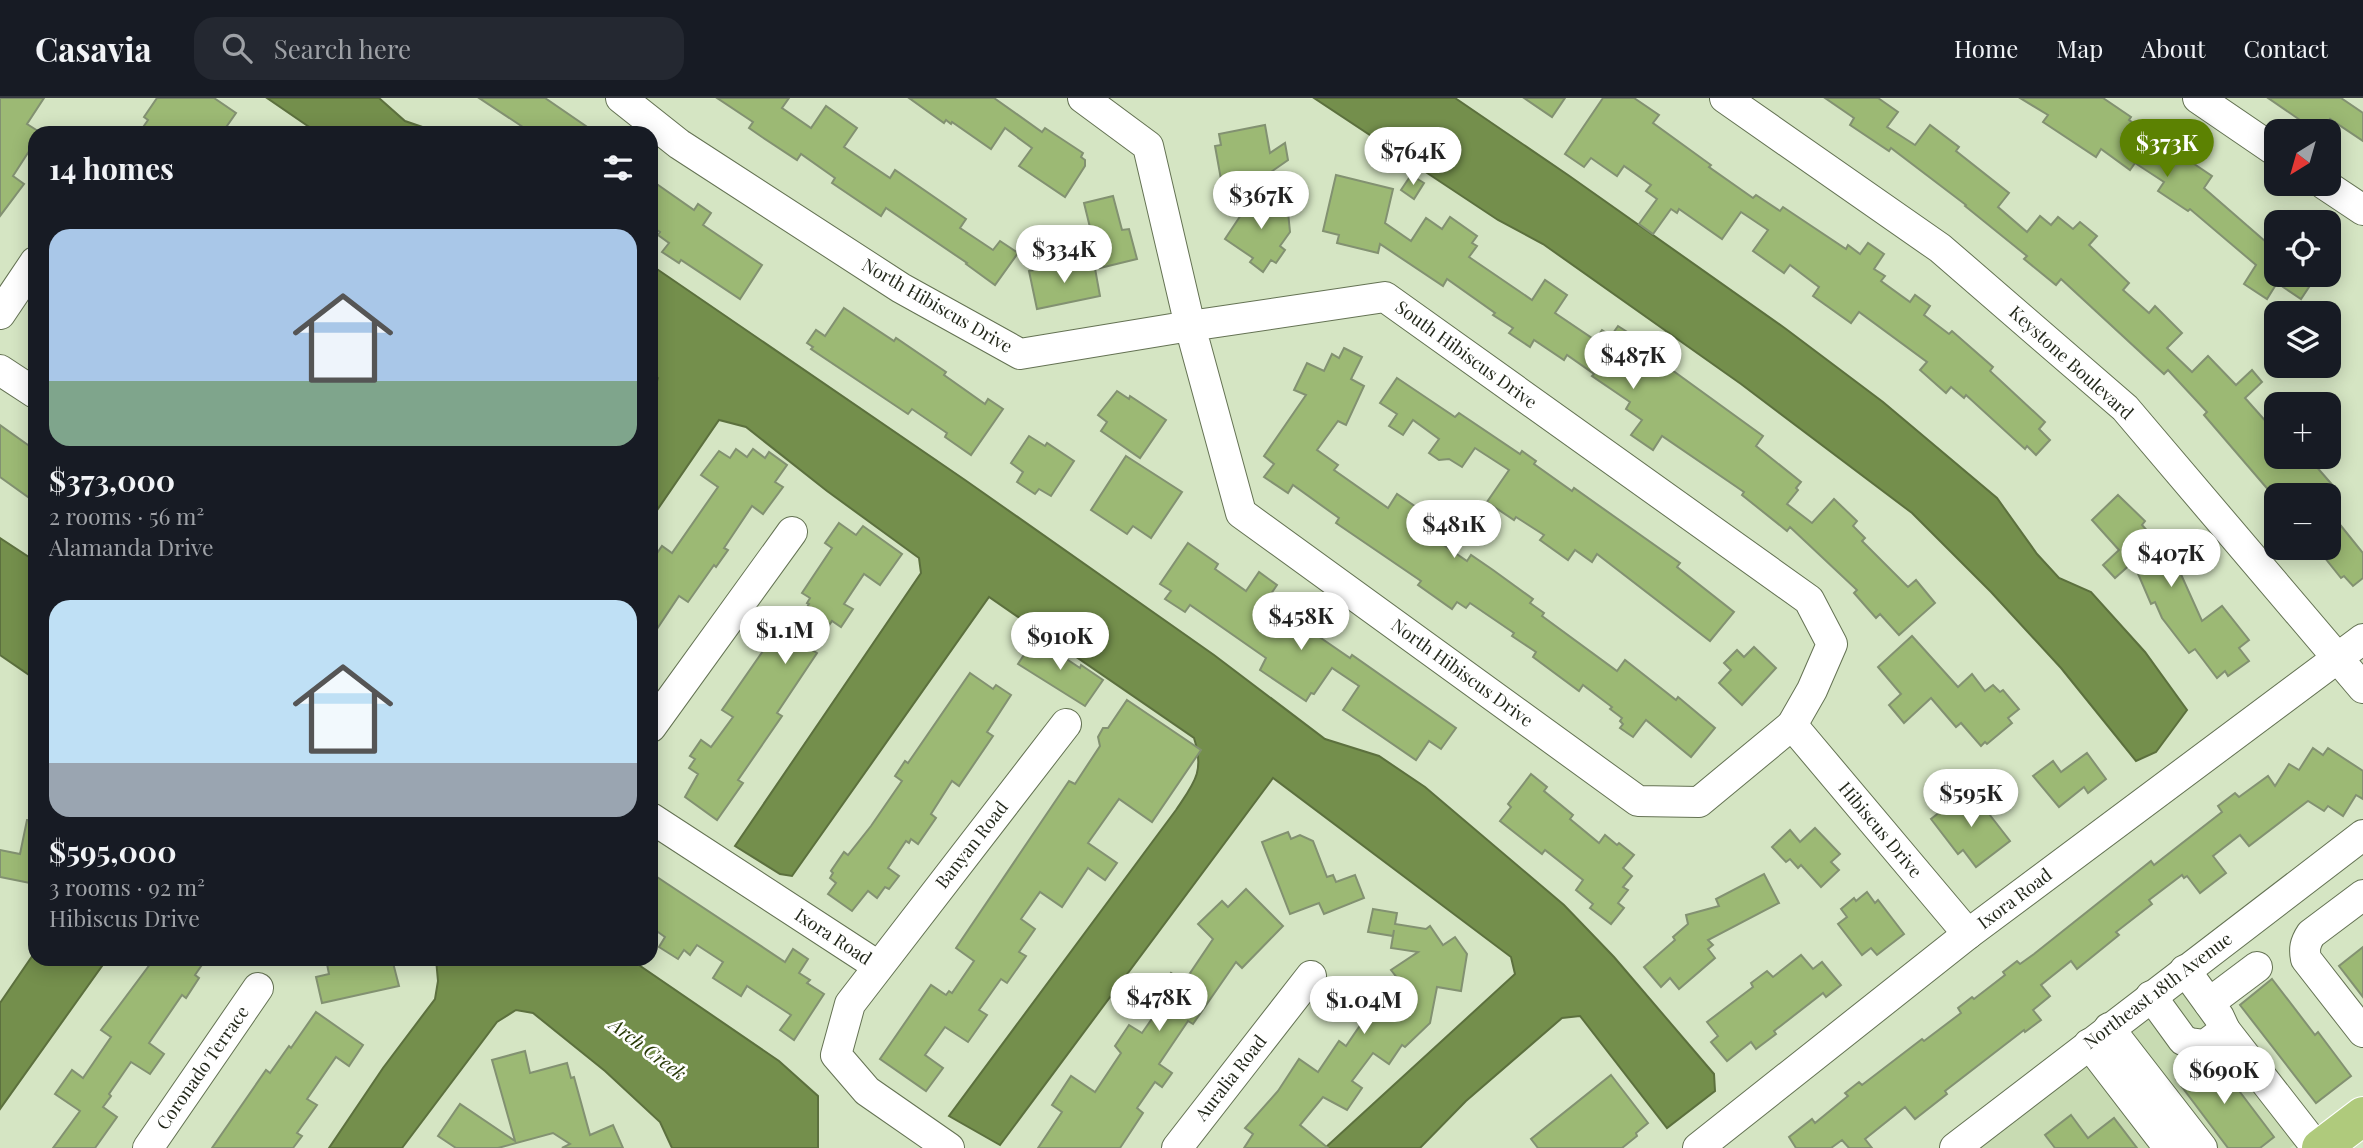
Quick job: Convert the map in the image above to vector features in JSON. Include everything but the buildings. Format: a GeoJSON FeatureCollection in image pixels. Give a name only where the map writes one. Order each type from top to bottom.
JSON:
{"type":"FeatureCollection","features":[{"type":"Feature","properties":{"kind":"main road"},"geometry":{"type":"LineString","coordinates":[[2319,1148],[2363,1116]]}},
{"type":"Feature","properties":{"kind":"street","name":"North Hibiscus Drive"},"geometry":{"type":"LineString","coordinates":[[621,98],[656,126]]}},
{"type":"Feature","properties":{"kind":"street"},"geometry":{"type":"LineString","coordinates":[[1083,98],[1148,146],[1189,326]]}},
{"type":"Feature","properties":{"kind":"street","name":"Keystone Boulevard"},"geometry":{"type":"LineString","coordinates":[[1725,98],[1940,248],[2125,408],[2363,688]]}},
{"type":"Feature","properties":{"kind":"street"},"geometry":{"type":"LineString","coordinates":[[2198,98],[2264,143]]}},
{"type":"Feature","properties":{"kind":"street","name":"North Hibiscus Drive"},"geometry":{"type":"LineString","coordinates":[[658,127],[679,144],[901,288],[1020,354],[1189,326],[1241,513],[1638,801],[1699,802],[1792,725]]}},
{"type":"Feature","properties":{"kind":"street"},"geometry":{"type":"LineString","coordinates":[[2342,196],[2363,210]]}},
{"type":"Feature","properties":{"kind":"street"},"geometry":{"type":"LineString","coordinates":[[0,314],[28,272]]}},
{"type":"Feature","properties":{"kind":"street","name":"South Hibiscus Drive"},"geometry":{"type":"LineString","coordinates":[[1189,326],[1385,297],[1809,600],[1832,644],[1812,690],[1792,725]]}},
{"type":"Feature","properties":{"kind":"street"},"geometry":{"type":"LineString","coordinates":[[658,717],[792,533]]}},
{"type":"Feature","properties":{"kind":"street","name":"Ixora Road"},"geometry":{"type":"LineString","coordinates":[[1698,1148],[1968,934],[2363,639]]}},
{"type":"Feature","properties":{"kind":"street","name":"Banyan Road"},"geometry":{"type":"LineString","coordinates":[[878,966],[1066,724]]}},
{"type":"Feature","properties":{"kind":"street","name":"Hibiscus Drive"},"geometry":{"type":"LineString","coordinates":[[1792,725],[1968,934]]}},
{"type":"Feature","properties":{"kind":"street","name":"Ixora Road"},"geometry":{"type":"LineString","coordinates":[[658,823],[878,966],[850,1004],[836,1055],[867,1091],[948,1148]]}},
{"type":"Feature","properties":{"kind":"street","name":"Northeast 18th Avenue"},"geometry":{"type":"LineString","coordinates":[[1972,1143],[2099,1036],[2363,835]]}},
{"type":"Feature","properties":{"kind":"street"},"geometry":{"type":"LineString","coordinates":[[2363,895],[2311,934],[2304,950],[2306,959],[2363,1032]]}},
{"type":"Feature","properties":{"kind":"street"},"geometry":{"type":"LineString","coordinates":[[2209,1003],[2257,967]]}},
{"type":"Feature","properties":{"kind":"street"},"geometry":{"type":"LineString","coordinates":[[2185,970],[2225,1030],[2319,1148]]}},
{"type":"Feature","properties":{"kind":"street","name":"Auralia Road"},"geometry":{"type":"LineString","coordinates":[[1177,1148],[1311,976]]}},
{"type":"Feature","properties":{"kind":"street","name":"Coronado Terrace"},"geometry":{"type":"LineString","coordinates":[[148,1148],[258,988]]}},
{"type":"Feature","properties":{"kind":"street"},"geometry":{"type":"LineString","coordinates":[[2151,996],[2183,1040],[2205,1045],[2225,1030]]}},
{"type":"Feature","properties":{"kind":"street"},"geometry":{"type":"LineString","coordinates":[[2099,1036],[2169,1148]]}},
{"type":"Feature","properties":{"kind":"street"},"geometry":{"type":"LineString","coordinates":[[2099,1036],[2202,1148]]}},
{"type":"Feature","properties":{"kind":"shaded area"},"geometry":{"type":"Polygon","coordinates":[[[2181,989],[2295,1144],[2290,1148],[1979,1148],[2181,989]]]}},
{"type":"Feature","properties":{"kind":"water"},"geometry":{"type":"Polygon","coordinates":[[[267,98],[379,98],[405,121],[420,126],[308,126],[267,98]]]}},
{"type":"Feature","properties":{"kind":"water"},"geometry":{"type":"Polygon","coordinates":[[[1314,98],[1455,98],[1786,329],[1883,402],[1997,498],[2037,554],[2059,578],[2091,592],[2145,652],[2187,710],[2156,752],[2136,761],[2061,668],[1991,592],[1912,513],[1741,384],[1543,244],[1498,220],[1314,98]]]}},
{"type":"Feature","properties":{"kind":"water"},"geometry":{"type":"Polygon","coordinates":[[[658,270],[1214,655],[1325,739],[1379,756],[1425,787],[1564,905],[1614,957],[1714,1074],[1715,1091],[1667,1128],[1580,1016],[1562,1018],[1466,1101],[1420,1148],[1325,1148],[1515,974],[1511,957],[1273,778],[1000,1145],[949,1116],[1188,792],[1198,769],[1194,738],[989,597],[792,876],[780,874],[735,846],[921,573],[919,558],[827,491],[746,427],[719,420],[658,509],[658,270]]]}},
{"type":"Feature","properties":{"kind":"water"},"geometry":{"type":"Polygon","coordinates":[[[0,538],[28,556],[28,674],[0,655],[0,538]]]}},
{"type":"Feature","properties":{"kind":"water"},"geometry":{"type":"Polygon","coordinates":[[[28,962],[28,966],[102,966],[0,1109],[0,1003],[28,962]]]}},
{"type":"Feature","properties":{"kind":"water","name":"Arch Creek"},"geometry":{"type":"Polygon","coordinates":[[[437,966],[640,966],[779,1061],[818,1096],[818,1148],[672,1148],[660,1122],[605,1071],[533,1013],[516,1010],[497,1022],[402,1148],[329,1148],[383,1068],[435,999],[438,981],[437,966]]]}}]}
